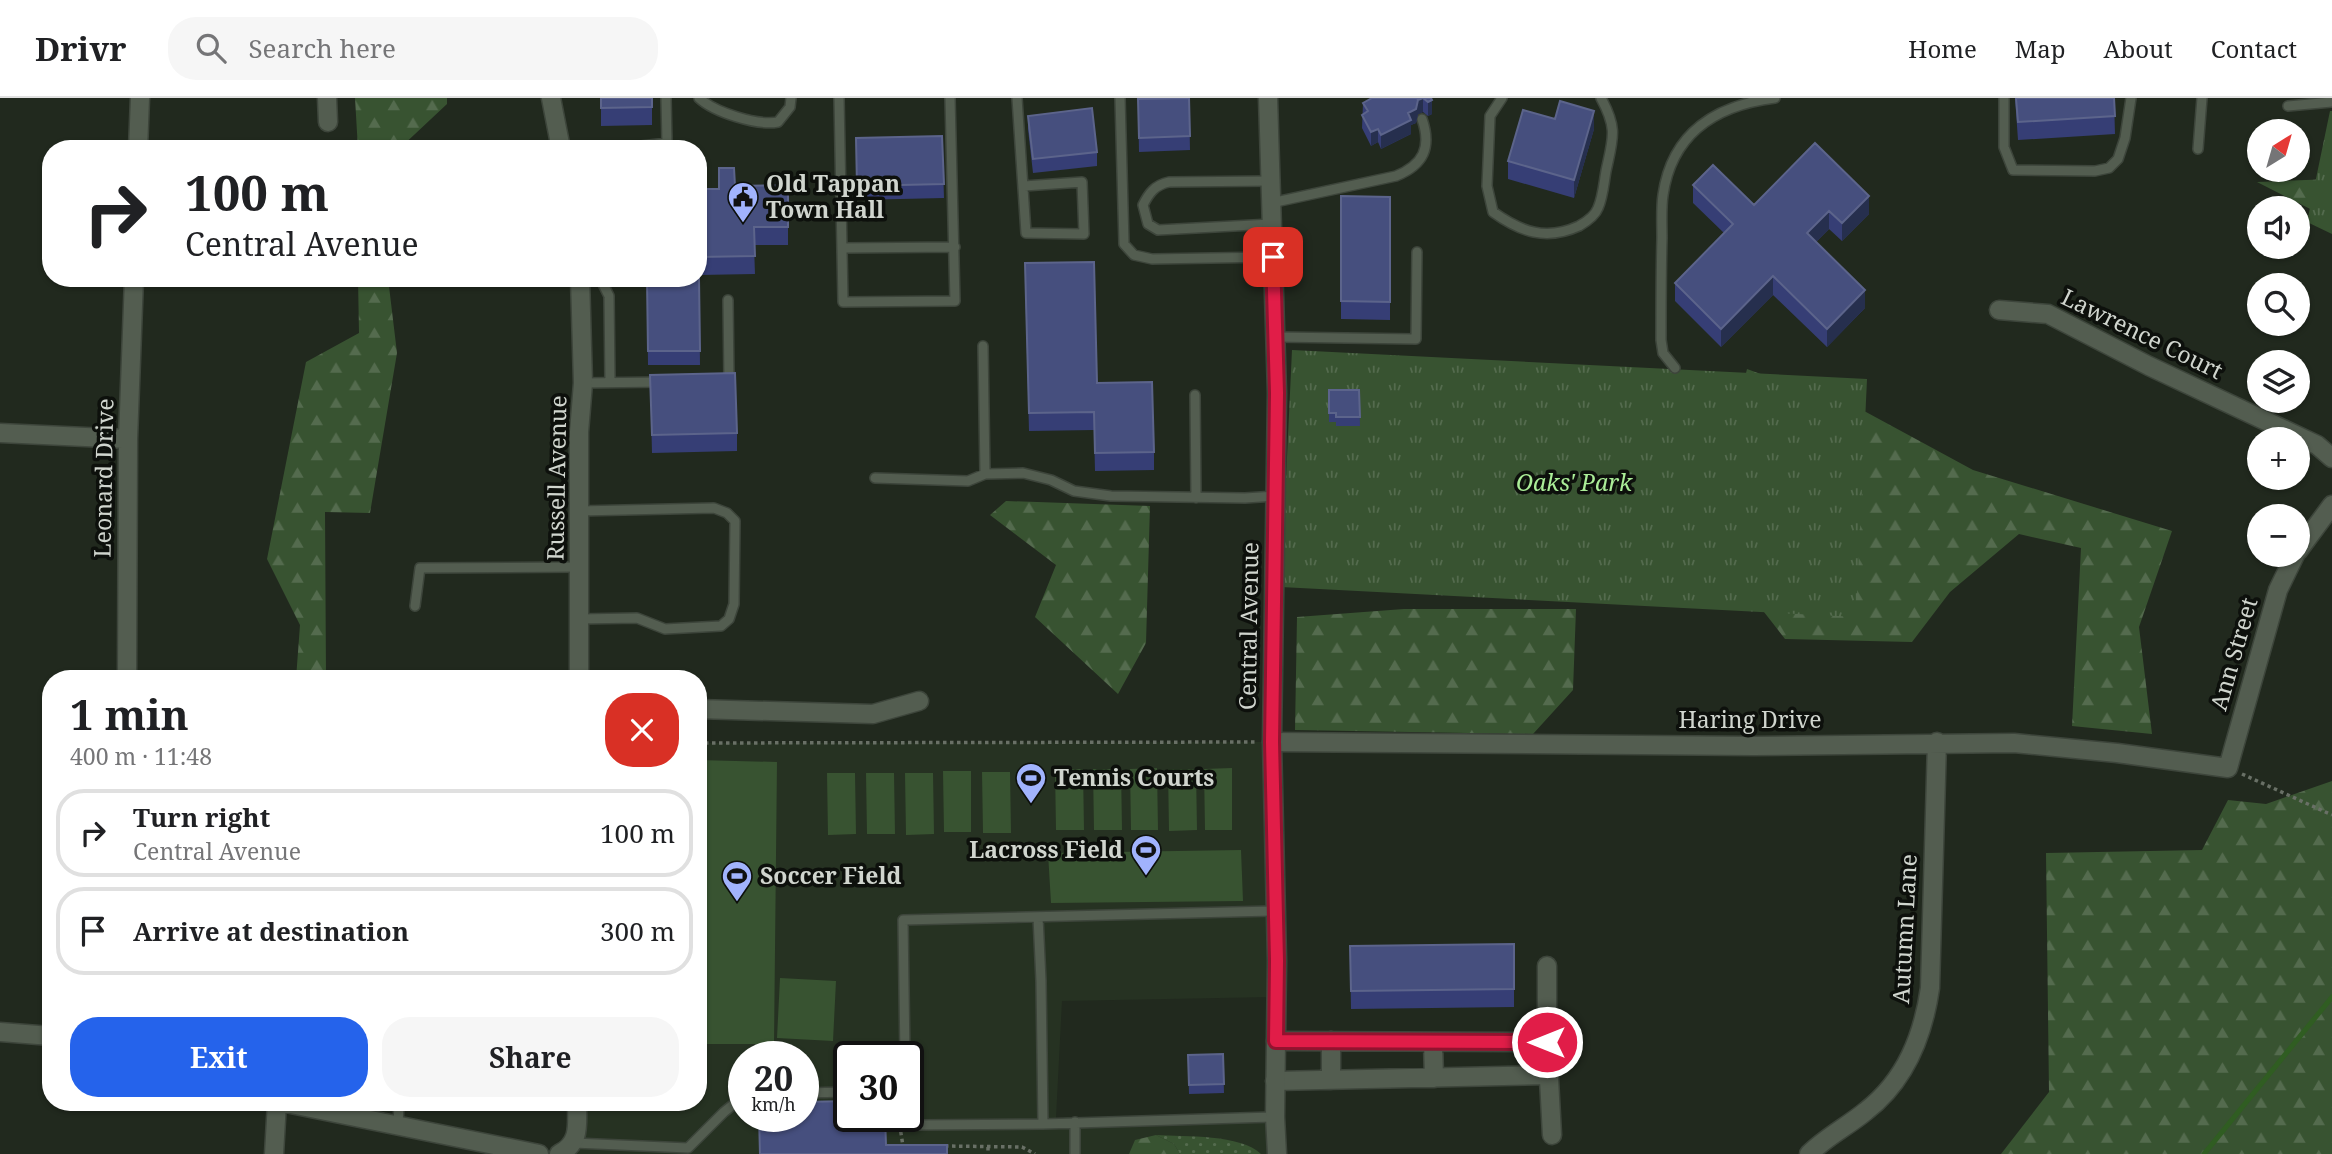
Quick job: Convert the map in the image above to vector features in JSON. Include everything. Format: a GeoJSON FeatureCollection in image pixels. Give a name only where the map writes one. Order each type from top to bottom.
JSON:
{"type":"FeatureCollection","features":[{"type":"Feature","properties":{"kind":"street"},"geometry":{"type":"LineString","coordinates":[[138,140],[140,98]]}},
{"type":"Feature","properties":{"kind":"street"},"geometry":{"type":"LineString","coordinates":[[327,98],[328,122]]}},
{"type":"Feature","properties":{"kind":"street"},"geometry":{"type":"LineString","coordinates":[[551,98],[559,140]]}},
{"type":"Feature","properties":{"kind":"street","name":"Central Avenue"},"geometry":{"type":"LineString","coordinates":[[1268,98],[1277,393],[1272,742],[1277,1154]]}},
{"type":"Feature","properties":{"kind":"street","name":"Leonard Drive"},"geometry":{"type":"LineString","coordinates":[[127,670],[128,439],[134,287]]}},
{"type":"Feature","properties":{"kind":"street","name":"Russell Avenue"},"geometry":{"type":"LineString","coordinates":[[579,670],[579,432],[583,383],[580,287]]}},
{"type":"Feature","properties":{"kind":"street","name":"Lawrence Court"},"geometry":{"type":"LineString","coordinates":[[1999,310],[2048,314],[2149,366],[2317,445],[2332,458]]}},
{"type":"Feature","properties":{"kind":"street"},"geometry":{"type":"LineString","coordinates":[[0,433],[128,439]]}},
{"type":"Feature","properties":{"kind":"street","name":"Ann Street"},"geometry":{"type":"LineString","coordinates":[[2310,534],[2332,505]]}},
{"type":"Feature","properties":{"kind":"street","name":"Ann Street"},"geometry":{"type":"LineString","coordinates":[[2228,768],[2278,590],[2289,567]]}},
{"type":"Feature","properties":{"kind":"street"},"geometry":{"type":"LineString","coordinates":[[707,709],[873,714],[919,701]]}},
{"type":"Feature","properties":{"kind":"street","name":"Haring Drive"},"geometry":{"type":"LineString","coordinates":[[1272,742],[1754,746],[2014,743],[2228,768]]}},
{"type":"Feature","properties":{"kind":"street","name":"Autumn Lane"},"geometry":{"type":"LineString","coordinates":[[1809,1154],[1867,1111],[1887,1092],[1905,1068],[1918,1041],[1930,988],[1937,742]]}},
{"type":"Feature","properties":{"kind":"street"},"geometry":{"type":"LineString","coordinates":[[1547,966],[1547,1042],[1552,1135]]}},
{"type":"Feature","properties":{"kind":"street"},"geometry":{"type":"LineString","coordinates":[[0,1032],[42,1035]]}},
{"type":"Feature","properties":{"kind":"street"},"geometry":{"type":"LineString","coordinates":[[1276,1041],[1547,1042]]}},
{"type":"Feature","properties":{"kind":"street"},"geometry":{"type":"LineString","coordinates":[[1331,1041],[1331,1080]]}},
{"type":"Feature","properties":{"kind":"street"},"geometry":{"type":"LineString","coordinates":[[1433,1042],[1434,1078]]}},
{"type":"Feature","properties":{"kind":"street"},"geometry":{"type":"LineString","coordinates":[[1275,1081],[1548,1075]]}},
{"type":"Feature","properties":{"kind":"street"},"geometry":{"type":"LineString","coordinates":[[274,1154],[278,1111]]}},
{"type":"Feature","properties":{"kind":"street"},"geometry":{"type":"LineString","coordinates":[[324,1111],[538,1154]]}},
{"type":"Feature","properties":{"kind":"street"},"geometry":{"type":"LineString","coordinates":[[559,1154],[574,1143],[577,1111]]}},
{"type":"Feature","properties":{"kind":"lane"},"geometry":{"type":"LineString","coordinates":[[666,98],[667,140]]}},
{"type":"Feature","properties":{"kind":"lane"},"geometry":{"type":"LineString","coordinates":[[699,98],[731,115],[767,124],[778,122],[790,107],[791,98]]}},
{"type":"Feature","properties":{"kind":"lane"},"geometry":{"type":"LineString","coordinates":[[839,98],[843,302],[956,301],[950,98]]}},
{"type":"Feature","properties":{"kind":"lane"},"geometry":{"type":"LineString","coordinates":[[1017,98],[1026,233],[1084,234],[1082,182],[1024,186]]}},
{"type":"Feature","properties":{"kind":"lane"},"geometry":{"type":"LineString","coordinates":[[1120,98],[1124,244],[1134,255],[1152,259],[1273,257]]}},
{"type":"Feature","properties":{"kind":"lane"},"geometry":{"type":"LineString","coordinates":[[1502,98],[1490,116],[1487,186],[1493,212],[1510,225],[1544,235],[1567,231],[1587,222],[1598,209],[1612,144],[1613,121],[1601,98]]}},
{"type":"Feature","properties":{"kind":"lane"},"geometry":{"type":"LineString","coordinates":[[1675,368],[1663,353],[1661,340],[1663,195],[1671,164],[1682,144],[1712,116],[1734,106],[1775,98]]}},
{"type":"Feature","properties":{"kind":"lane"},"geometry":{"type":"LineString","coordinates":[[2004,98],[2004,147],[2013,170],[2095,171],[2109,168],[2118,159],[2125,138],[2131,98]]}},
{"type":"Feature","properties":{"kind":"lane"},"geometry":{"type":"LineString","coordinates":[[2198,149],[2202,98]]}},
{"type":"Feature","properties":{"kind":"lane"},"geometry":{"type":"LineString","coordinates":[[2288,106],[2332,102]]}},
{"type":"Feature","properties":{"kind":"lane"},"geometry":{"type":"LineString","coordinates":[[1271,203],[1406,172],[1417,164],[1426,147],[1427,137],[1422,119]]}},
{"type":"Feature","properties":{"kind":"lane"},"geometry":{"type":"LineString","coordinates":[[1271,181],[1158,184],[1143,205],[1148,224],[1158,230],[1272,223]]}},
{"type":"Feature","properties":{"kind":"lane"},"geometry":{"type":"LineString","coordinates":[[843,248],[955,247]]}},
{"type":"Feature","properties":{"kind":"lane"},"geometry":{"type":"LineString","coordinates":[[1276,337],[1416,339],[1417,252]]}},
{"type":"Feature","properties":{"kind":"lane"},"geometry":{"type":"LineString","coordinates":[[604,287],[609,296],[610,383]]}},
{"type":"Feature","properties":{"kind":"lane"},"geometry":{"type":"LineString","coordinates":[[716,381],[729,381],[728,300]]}},
{"type":"Feature","properties":{"kind":"lane"},"geometry":{"type":"LineString","coordinates":[[983,346],[985,474]]}},
{"type":"Feature","properties":{"kind":"lane"},"geometry":{"type":"LineString","coordinates":[[583,383],[676,382]]}},
{"type":"Feature","properties":{"kind":"lane"},"geometry":{"type":"LineString","coordinates":[[1195,396],[1196,498]]}},
{"type":"Feature","properties":{"kind":"lane"},"geometry":{"type":"LineString","coordinates":[[875,478],[968,481],[985,474],[1023,473],[1051,480],[1074,491],[1098,494],[1196,498],[1275,496]]}},
{"type":"Feature","properties":{"kind":"lane"},"geometry":{"type":"LineString","coordinates":[[579,511],[714,508],[727,513],[735,521],[734,604],[730,619],[721,626],[665,629],[637,618],[579,619]]}},
{"type":"Feature","properties":{"kind":"lane"},"geometry":{"type":"LineString","coordinates":[[415,606],[419,568],[579,568]]}},
{"type":"Feature","properties":{"kind":"lane"},"geometry":{"type":"LineString","coordinates":[[905,1041],[903,920],[1276,911]]}},
{"type":"Feature","properties":{"kind":"lane"},"geometry":{"type":"LineString","coordinates":[[1038,917],[1043,1124]]}},
{"type":"Feature","properties":{"kind":"lane"},"geometry":{"type":"LineString","coordinates":[[574,1143],[688,1148],[728,1109]]}},
{"type":"Feature","properties":{"kind":"lane"},"geometry":{"type":"LineString","coordinates":[[398,1126],[399,1111]]}},
{"type":"Feature","properties":{"kind":"lane"},"geometry":{"type":"LineString","coordinates":[[924,1125],[1275,1117]]}},
{"type":"Feature","properties":{"kind":"lane"},"geometry":{"type":"LineString","coordinates":[[1075,1122],[1075,1154]]}},
{"type":"Feature","properties":{"kind":"path"},"geometry":{"type":"LineString","coordinates":[[707,743],[1272,742]]}},
{"type":"Feature","properties":{"kind":"path"},"geometry":{"type":"LineString","coordinates":[[2228,768],[2332,815]]}},
{"type":"Feature","properties":{"kind":"path"},"geometry":{"type":"LineString","coordinates":[[900,1132],[901,1146],[914,1146]]}},
{"type":"Feature","properties":{"kind":"path"},"geometry":{"type":"LineString","coordinates":[[938,1146],[1022,1147],[1035,1154]]}},
{"type":"Feature","properties":{"kind":"path"},"geometry":{"type":"LineString","coordinates":[[988,1147],[988,1154]]}},
{"type":"Feature","properties":{"kind":"path"},"geometry":{"type":"LineString","coordinates":[[1013,1147],[1013,1154]]}},
{"type":"Feature","properties":{"kind":"shaded area"},"geometry":{"type":"Polygon","coordinates":[[[1272,742],[1276,997],[1062,1001],[1056,1118],[1275,1117],[1277,1154],[559,1154],[566,1150],[575,1111],[707,1111],[707,743],[1272,742]]]}},
{"type":"Feature","properties":{"kind":"green space"},"geometry":{"type":"Polygon","coordinates":[[[355,98],[447,98],[447,104],[409,140],[357,140],[355,98]]]}},
{"type":"Feature","properties":{"kind":"green space"},"geometry":{"type":"Polygon","coordinates":[[[2332,111],[2332,234],[2310,223],[2310,208],[2332,111]]]}},
{"type":"Feature","properties":{"kind":"green space"},"geometry":{"type":"Polygon","coordinates":[[[2332,179],[2332,220],[2310,209],[2310,196],[2285,196],[2257,182],[2310,182],[2310,180],[2332,179]]]}},
{"type":"Feature","properties":{"kind":"green space"},"geometry":{"type":"Polygon","coordinates":[[[358,287],[389,287],[397,353],[370,513],[325,512],[326,670],[297,670],[300,625],[267,559],[306,362],[359,333],[358,287]]]}},
{"type":"Feature","properties":{"kind":"green space","name":"Oaks' Park"},"geometry":{"type":"Polygon","coordinates":[[[1292,350],[1867,379],[1856,617],[1281,587],[1292,350]]]}},
{"type":"Feature","properties":{"kind":"green space"},"geometry":{"type":"Polygon","coordinates":[[[1747,369],[1866,412],[1973,470],[2172,531],[2139,627],[2152,734],[2072,726],[2081,548],[2019,534],[1950,592],[1912,642],[1785,639],[1750,594],[1739,402],[1747,369]]]}},
{"type":"Feature","properties":{"kind":"green space"},"geometry":{"type":"Polygon","coordinates":[[[1006,501],[1150,506],[1146,643],[1118,694],[1035,617],[1056,565],[990,515],[1006,501]]]}},
{"type":"Feature","properties":{"kind":"green space"},"geometry":{"type":"Polygon","coordinates":[[[1404,609],[1576,609],[1573,690],[1533,734],[1295,730],[1297,617],[1404,609]]]}},
{"type":"Feature","properties":{"kind":"green space","name":"Soccer Field"},"geometry":{"type":"Polygon","coordinates":[[[707,760],[777,762],[774,1041],[707,1044],[707,760]]]}},
{"type":"Feature","properties":{"kind":"green space"},"geometry":{"type":"Polygon","coordinates":[[[1157,768],[1158,830],[1131,830],[1130,769],[1157,768]]]}},
{"type":"Feature","properties":{"kind":"green space"},"geometry":{"type":"Polygon","coordinates":[[[1232,768],[1232,830],[1205,830],[1204,769],[1232,768]]]}},
{"type":"Feature","properties":{"kind":"green space"},"geometry":{"type":"Polygon","coordinates":[[[1055,769],[1083,769],[1084,830],[1056,830],[1055,769]]]}},
{"type":"Feature","properties":{"kind":"green space"},"geometry":{"type":"Polygon","coordinates":[[[1093,769],[1121,769],[1122,830],[1094,830],[1093,769]]]}},
{"type":"Feature","properties":{"kind":"green space"},"geometry":{"type":"Polygon","coordinates":[[[1168,769],[1196,769],[1197,830],[1169,831],[1168,769]]]}},
{"type":"Feature","properties":{"kind":"green space"},"geometry":{"type":"Polygon","coordinates":[[[943,771],[971,771],[971,832],[944,832],[943,771]]]}},
{"type":"Feature","properties":{"kind":"green space"},"geometry":{"type":"Polygon","coordinates":[[[982,772],[1010,772],[1011,833],[983,833],[982,772]]]}},
{"type":"Feature","properties":{"kind":"green space"},"geometry":{"type":"Polygon","coordinates":[[[827,773],[855,773],[856,834],[828,835],[827,773]]]}},
{"type":"Feature","properties":{"kind":"green space"},"geometry":{"type":"Polygon","coordinates":[[[866,773],[894,773],[895,834],[867,834],[866,773]]]}},
{"type":"Feature","properties":{"kind":"green space"},"geometry":{"type":"Polygon","coordinates":[[[905,773],[933,773],[934,834],[906,835],[905,773]]]}},
{"type":"Feature","properties":{"kind":"green space"},"geometry":{"type":"Polygon","coordinates":[[[2332,781],[2332,1154],[2001,1154],[2049,1092],[2046,853],[2202,850],[2228,800],[2266,804],[2332,781]]]}},
{"type":"Feature","properties":{"kind":"green space","name":"Lacross Field"},"geometry":{"type":"Polygon","coordinates":[[[1241,850],[1243,901],[1051,903],[1048,853],[1241,850]]]}},
{"type":"Feature","properties":{"kind":"green space"},"geometry":{"type":"Polygon","coordinates":[[[780,978],[836,981],[833,1041],[777,1038],[780,978]]]}},
{"type":"Feature","properties":{"kind":"green space"},"geometry":{"type":"Polygon","coordinates":[[[1156,1135],[1227,1140],[1240,1143],[1261,1154],[1180,1154],[1174,1144],[1156,1135]]]}},
{"type":"Feature","properties":{"kind":"green space"},"geometry":{"type":"Polygon","coordinates":[[[1156,1135],[1174,1144],[1180,1154],[1129,1154],[1135,1140],[1156,1135]]]}},
{"type":"Feature","properties":{"kind":"building"},"geometry":{"type":"Polygon","coordinates":[[[601,98],[652,98],[652,107],[601,108],[601,98]]]}},
{"type":"Feature","properties":{"kind":"building"},"geometry":{"type":"Polygon","coordinates":[[[1189,98],[1190,136],[1139,138],[1138,99],[1189,98]]]}},
{"type":"Feature","properties":{"kind":"building"},"geometry":{"type":"Polygon","coordinates":[[[1372,98],[1423,98],[1418,100],[1416,109],[1408,113],[1411,120],[1381,135],[1378,129],[1371,132],[1362,115],[1368,111],[1363,103],[1372,98]]]}},
{"type":"Feature","properties":{"kind":"building"},"geometry":{"type":"Polygon","coordinates":[[[2016,98],[2114,98],[2115,116],[2018,122],[2016,98]]]}},
{"type":"Feature","properties":{"kind":"building"},"geometry":{"type":"Polygon","coordinates":[[[1560,101],[1594,111],[1574,180],[1508,161],[1523,110],[1555,119],[1560,101]]]}},
{"type":"Feature","properties":{"kind":"building"},"geometry":{"type":"Polygon","coordinates":[[[1092,108],[1097,152],[1033,159],[1028,116],[1092,108]]]}},
{"type":"Feature","properties":{"kind":"building"},"geometry":{"type":"Polygon","coordinates":[[[942,136],[944,184],[857,186],[856,138],[942,136]]]}},
{"type":"Feature","properties":{"kind":"building"},"geometry":{"type":"Polygon","coordinates":[[[1815,143],[1869,196],[1842,223],[1829,211],[1807,233],[1865,290],[1827,329],[1773,276],[1721,329],[1675,283],[1733,224],[1693,185],[1713,165],[1754,205],[1815,143]]]}},
{"type":"Feature","properties":{"kind":"building","name":"Old Tappan Town Hall"},"geometry":{"type":"Polygon","coordinates":[[[719,168],[734,168],[735,186],[788,185],[788,227],[754,227],[755,256],[707,257],[707,189],[719,189],[719,168]]]}},
{"type":"Feature","properties":{"kind":"building"},"geometry":{"type":"Polygon","coordinates":[[[1341,196],[1390,197],[1390,302],[1341,301],[1341,196]]]}},
{"type":"Feature","properties":{"kind":"building"},"geometry":{"type":"Polygon","coordinates":[[[1094,262],[1097,383],[1152,382],[1154,452],[1095,453],[1094,412],[1029,413],[1025,263],[1094,262]]]}},
{"type":"Feature","properties":{"kind":"building"},"geometry":{"type":"Polygon","coordinates":[[[647,287],[699,287],[700,351],[648,351],[647,287]]]}},
{"type":"Feature","properties":{"kind":"building"},"geometry":{"type":"Polygon","coordinates":[[[735,373],[737,433],[652,435],[650,375],[735,373]]]}},
{"type":"Feature","properties":{"kind":"building"},"geometry":{"type":"Polygon","coordinates":[[[1329,390],[1359,390],[1360,417],[1336,417],[1336,413],[1329,413],[1329,390]]]}},
{"type":"Feature","properties":{"kind":"building"},"geometry":{"type":"Polygon","coordinates":[[[1514,944],[1514,989],[1351,991],[1350,946],[1514,944]]]}},
{"type":"Feature","properties":{"kind":"building"},"geometry":{"type":"Polygon","coordinates":[[[1223,1054],[1224,1084],[1189,1085],[1188,1055],[1223,1054]]]}},
{"type":"Feature","properties":{"kind":"building"},"geometry":{"type":"Polygon","coordinates":[[[833,1101],[833,1132],[886,1132],[886,1145],[947,1145],[947,1154],[760,1154],[759,1132],[819,1132],[819,1102],[833,1101]]]}},
{"type":"Feature","properties":{"kind":"waterway"},"geometry":{"type":"LineString","coordinates":[[2204,1154],[2332,997]]}},
{"type":"Feature","properties":{"kind":"place","name":"Old Tappan Town Hall"},"geometry":{"type":"Point","coordinates":[743,224]}},
{"type":"Feature","properties":{"kind":"place","name":"Tennis Courts"},"geometry":{"type":"Point","coordinates":[1031,805]}},
{"type":"Feature","properties":{"kind":"place","name":"Lacross Field"},"geometry":{"type":"Point","coordinates":[1146,877]}},
{"type":"Feature","properties":{"kind":"place","name":"Soccer Field"},"geometry":{"type":"Point","coordinates":[737,903]}},
{"type":"Feature","properties":{"kind":"route"},"geometry":{"type":"LineString","coordinates":[[1273,257],[1277,393],[1272,742],[1276,1041],[1547,1042]]}}]}
